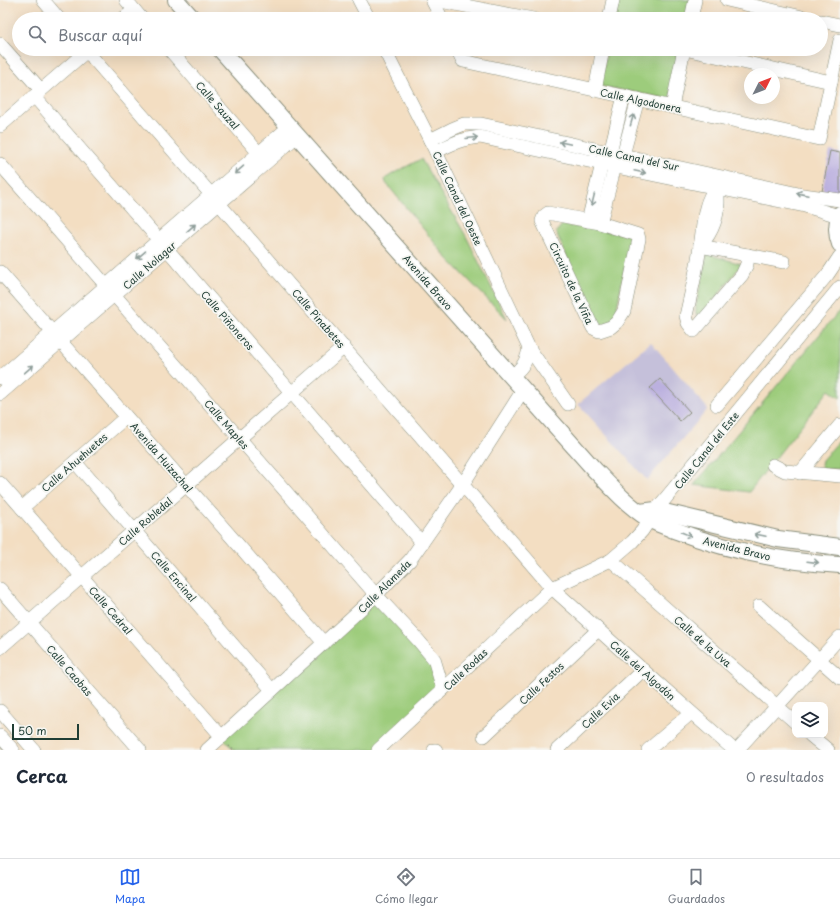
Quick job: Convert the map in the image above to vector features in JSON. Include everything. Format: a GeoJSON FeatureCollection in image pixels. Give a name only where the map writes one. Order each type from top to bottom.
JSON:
{"type":"FeatureCollection","features":[{"type":"Feature","properties":{"kind":"main road"},"geometry":{"type":"LineString","coordinates":[[176,0],[187,12]]}},
{"type":"Feature","properties":{"kind":"main road","name":"Avenida Bravo"},"geometry":{"type":"LineString","coordinates":[[226,56],[294,130],[523,390],[615,491],[649,514],[695,538],[775,557],[840,565]]}},
{"type":"Feature","properties":{"kind":"main road"},"geometry":{"type":"LineString","coordinates":[[839,215],[837,234],[840,244]]}},
{"type":"Feature","properties":{"kind":"main road","name":"Avenida Bravo"},"geometry":{"type":"LineString","coordinates":[[649,514],[778,539],[840,547]]}},
{"type":"Feature","properties":{"kind":"main road"},"geometry":{"type":"LineString","coordinates":[[775,557],[778,539]]}},
{"type":"Feature","properties":{"kind":"street"},"geometry":{"type":"LineString","coordinates":[[43,0],[53,12]]}},
{"type":"Feature","properties":{"kind":"street"},"geometry":{"type":"LineString","coordinates":[[359,0],[365,12]]}},
{"type":"Feature","properties":{"kind":"street"},"geometry":{"type":"LineString","coordinates":[[432,0],[438,12]]}},
{"type":"Feature","properties":{"kind":"street"},"geometry":{"type":"LineString","coordinates":[[435,0],[464,3],[503,12]]}},
{"type":"Feature","properties":{"kind":"street"},"geometry":{"type":"LineString","coordinates":[[610,12],[613,0]]}},
{"type":"Feature","properties":{"kind":"street"},"geometry":{"type":"LineString","coordinates":[[692,12],[694,0]]}},
{"type":"Feature","properties":{"kind":"street"},"geometry":{"type":"LineString","coordinates":[[727,0],[780,12]]}},
{"type":"Feature","properties":{"kind":"street"},"geometry":{"type":"LineString","coordinates":[[828,23],[840,26]]}},
{"type":"Feature","properties":{"kind":"street"},"geometry":{"type":"LineString","coordinates":[[716,56],[831,82],[840,40]]}},
{"type":"Feature","properties":{"kind":"street","name":"Calle Piñoneros"},"geometry":{"type":"LineString","coordinates":[[0,44],[37,93],[163,244],[422,543]]}},
{"type":"Feature","properties":{"kind":"street"},"geometry":{"type":"LineString","coordinates":[[0,126],[80,56]]}},
{"type":"Feature","properties":{"kind":"street","name":"Calle Pinabetes"},"geometry":{"type":"LineString","coordinates":[[92,56],[552,588]]}},
{"type":"Feature","properties":{"kind":"street","name":"Calle Sauzal"},"geometry":{"type":"LineString","coordinates":[[174,56],[263,157]]}},
{"type":"Feature","properties":{"kind":"street","name":"Calle Canal del Oeste"},"geometry":{"type":"LineString","coordinates":[[388,56],[436,152],[529,348],[568,404]]}},
{"type":"Feature","properties":{"kind":"street","name":"Calle Algodonera"},"geometry":{"type":"LineString","coordinates":[[460,56],[463,61],[819,139],[831,82]]}},
{"type":"Feature","properties":{"kind":"street"},"geometry":{"type":"LineString","coordinates":[[595,90],[602,56]]}},
{"type":"Feature","properties":{"kind":"street"},"geometry":{"type":"LineString","coordinates":[[672,107],[683,56]]}},
{"type":"Feature","properties":{"kind":"street"},"geometry":{"type":"LineString","coordinates":[[616,154],[624,96]]}},
{"type":"Feature","properties":{"kind":"street"},"geometry":{"type":"LineString","coordinates":[[594,222],[608,165],[616,154],[638,99]]}},
{"type":"Feature","properties":{"kind":"street","name":"Calle Canal del Sur"},"geometry":{"type":"LineString","coordinates":[[430,140],[464,124],[481,124],[616,154],[839,215]]}},
{"type":"Feature","properties":{"kind":"street","name":"Calle Nolagar"},"geometry":{"type":"LineString","coordinates":[[0,394],[56,337],[294,130]]}},
{"type":"Feature","properties":{"kind":"street","name":"Calle Canal del Sur"},"geometry":{"type":"LineString","coordinates":[[436,152],[465,138],[480,137],[608,165],[840,200]]}},
{"type":"Feature","properties":{"kind":"street","name":"Calle Maples"},"geometry":{"type":"LineString","coordinates":[[0,164],[376,595],[418,640],[434,659],[443,689]]}},
{"type":"Feature","properties":{"kind":"street"},"geometry":{"type":"LineString","coordinates":[[717,182],[709,196],[706,208],[686,316],[688,323],[694,331],[742,275],[747,264],[748,255]]}},
{"type":"Feature","properties":{"kind":"street","name":"Circuito de la Viña"},"geometry":{"type":"LineString","coordinates":[[548,213],[594,222],[635,233],[638,235],[639,239],[624,311],[617,322],[611,327],[599,331],[593,328],[542,221],[544,216],[548,213]]}},
{"type":"Feature","properties":{"kind":"street"},"geometry":{"type":"LineString","coordinates":[[700,246],[784,262]]}},
{"type":"Feature","properties":{"kind":"street","name":"Calle Canal del Este"},"geometry":{"type":"LineString","coordinates":[[717,405],[828,274],[840,256]]}},
{"type":"Feature","properties":{"kind":"street","name":"Avenida Huizachal"},"geometry":{"type":"LineString","coordinates":[[0,272],[324,643]]}},
{"type":"Feature","properties":{"kind":"street","name":"Calle Canal del Este"},"geometry":{"type":"LineString","coordinates":[[552,588],[611,560],[632,542],[649,514],[840,287]]}},
{"type":"Feature","properties":{"kind":"street","name":"Calle Nolagar"},"geometry":{"type":"LineString","coordinates":[[0,377],[56,337]]}},
{"type":"Feature","properties":{"kind":"street","name":"Calle Robledal"},"geometry":{"type":"LineString","coordinates":[[0,648],[344,347]]}},
{"type":"Feature","properties":{"kind":"street"},"geometry":{"type":"LineString","coordinates":[[511,376],[523,366],[528,357],[529,348]]}},
{"type":"Feature","properties":{"kind":"street","name":"Calle Alameda"},"geometry":{"type":"LineString","coordinates":[[207,750],[376,595],[410,560],[462,484],[523,390]]}},
{"type":"Feature","properties":{"kind":"street","name":"Calle Ahuehuetes"},"geometry":{"type":"LineString","coordinates":[[22,508],[126,417]]}},
{"type":"Feature","properties":{"kind":"street"},"geometry":{"type":"LineString","coordinates":[[800,473],[840,426]]}},
{"type":"Feature","properties":{"kind":"street","name":"Calle Encinal"},"geometry":{"type":"LineString","coordinates":[[75,462],[272,690]]}},
{"type":"Feature","properties":{"kind":"street"},"geometry":{"type":"LineString","coordinates":[[773,465],[785,471],[840,476]]}},
{"type":"Feature","properties":{"kind":"street","name":"Calle Cedral"},"geometry":{"type":"LineString","coordinates":[[0,483],[222,737]]}},
{"type":"Feature","properties":{"kind":"street","name":"Calle de la Uva"},"geometry":{"type":"LineString","coordinates":[[611,560],[792,719]]}},
{"type":"Feature","properties":{"kind":"street","name":"Calle del Algodón"},"geometry":{"type":"LineString","coordinates":[[552,588],[691,713],[736,750]]}},
{"type":"Feature","properties":{"kind":"street","name":"Calle Rodas"},"geometry":{"type":"LineString","coordinates":[[378,750],[552,588]]}},
{"type":"Feature","properties":{"kind":"street","name":"Calle Caobas"},"geometry":{"type":"LineString","coordinates":[[0,590],[140,750]]}},
{"type":"Feature","properties":{"kind":"street"},"geometry":{"type":"LineString","coordinates":[[759,606],[840,678]]}},
{"type":"Feature","properties":{"kind":"street","name":"Calle Festos"},"geometry":{"type":"LineString","coordinates":[[484,736],[598,630]]}},
{"type":"Feature","properties":{"kind":"street"},"geometry":{"type":"LineString","coordinates":[[736,750],[840,637]]}},
{"type":"Feature","properties":{"kind":"street","name":"Calle Evia"},"geometry":{"type":"LineString","coordinates":[[557,750],[643,670]]}},
{"type":"Feature","properties":{"kind":"street"},"geometry":{"type":"LineString","coordinates":[[0,711],[34,750]]}},
{"type":"Feature","properties":{"kind":"street"},"geometry":{"type":"LineString","coordinates":[[648,750],[691,713]]}},
{"type":"Feature","properties":{"kind":"street"},"geometry":{"type":"LineString","coordinates":[[0,736],[12,750]]}},
{"type":"Feature","properties":{"kind":"street"},"geometry":{"type":"LineString","coordinates":[[814,738],[828,750]]}},
{"type":"Feature","properties":{"kind":"shaded area"},"geometry":{"type":"Polygon","coordinates":[[[651,342],[708,409],[647,480],[578,404],[651,342]]]}},
{"type":"Feature","properties":{"kind":"green space"},"geometry":{"type":"Polygon","coordinates":[[[617,0],[690,0],[687,12],[615,12],[617,0]]]}},
{"type":"Feature","properties":{"kind":"green space"},"geometry":{"type":"Polygon","coordinates":[[[606,56],[679,56],[670,99],[600,86],[606,56]]]}},
{"type":"Feature","properties":{"kind":"green space"},"geometry":{"type":"Polygon","coordinates":[[[421,159],[466,236],[507,319],[447,258],[386,183],[385,179],[421,159]]]}},
{"type":"Feature","properties":{"kind":"green space"},"geometry":{"type":"Polygon","coordinates":[[[562,225],[631,235],[615,318],[604,326],[598,324],[588,307],[556,232],[562,225]]]}},
{"type":"Feature","properties":{"kind":"green space"},"geometry":{"type":"Polygon","coordinates":[[[707,254],[742,264],[702,316],[696,314],[696,306],[707,254]]]}},
{"type":"Feature","properties":{"kind":"green space"},"geometry":{"type":"Polygon","coordinates":[[[840,310],[840,398],[829,390],[749,492],[694,485],[840,310]]]}},
{"type":"Feature","properties":{"kind":"green space"},"geometry":{"type":"Polygon","coordinates":[[[840,440],[840,469],[823,469],[821,466],[822,460],[840,440]]]}},
{"type":"Feature","properties":{"kind":"green space"},"geometry":{"type":"Polygon","coordinates":[[[376,596],[432,659],[442,689],[376,750],[234,750],[222,737],[376,596]]]}},
{"type":"Feature","properties":{"kind":"building"},"geometry":{"type":"Polygon","coordinates":[[[830,151],[840,153],[840,194],[822,191],[830,151]]]}},
{"type":"Feature","properties":{"kind":"building"},"geometry":{"type":"Polygon","coordinates":[[[660,379],[690,412],[680,421],[650,388],[660,379]]]}}]}
